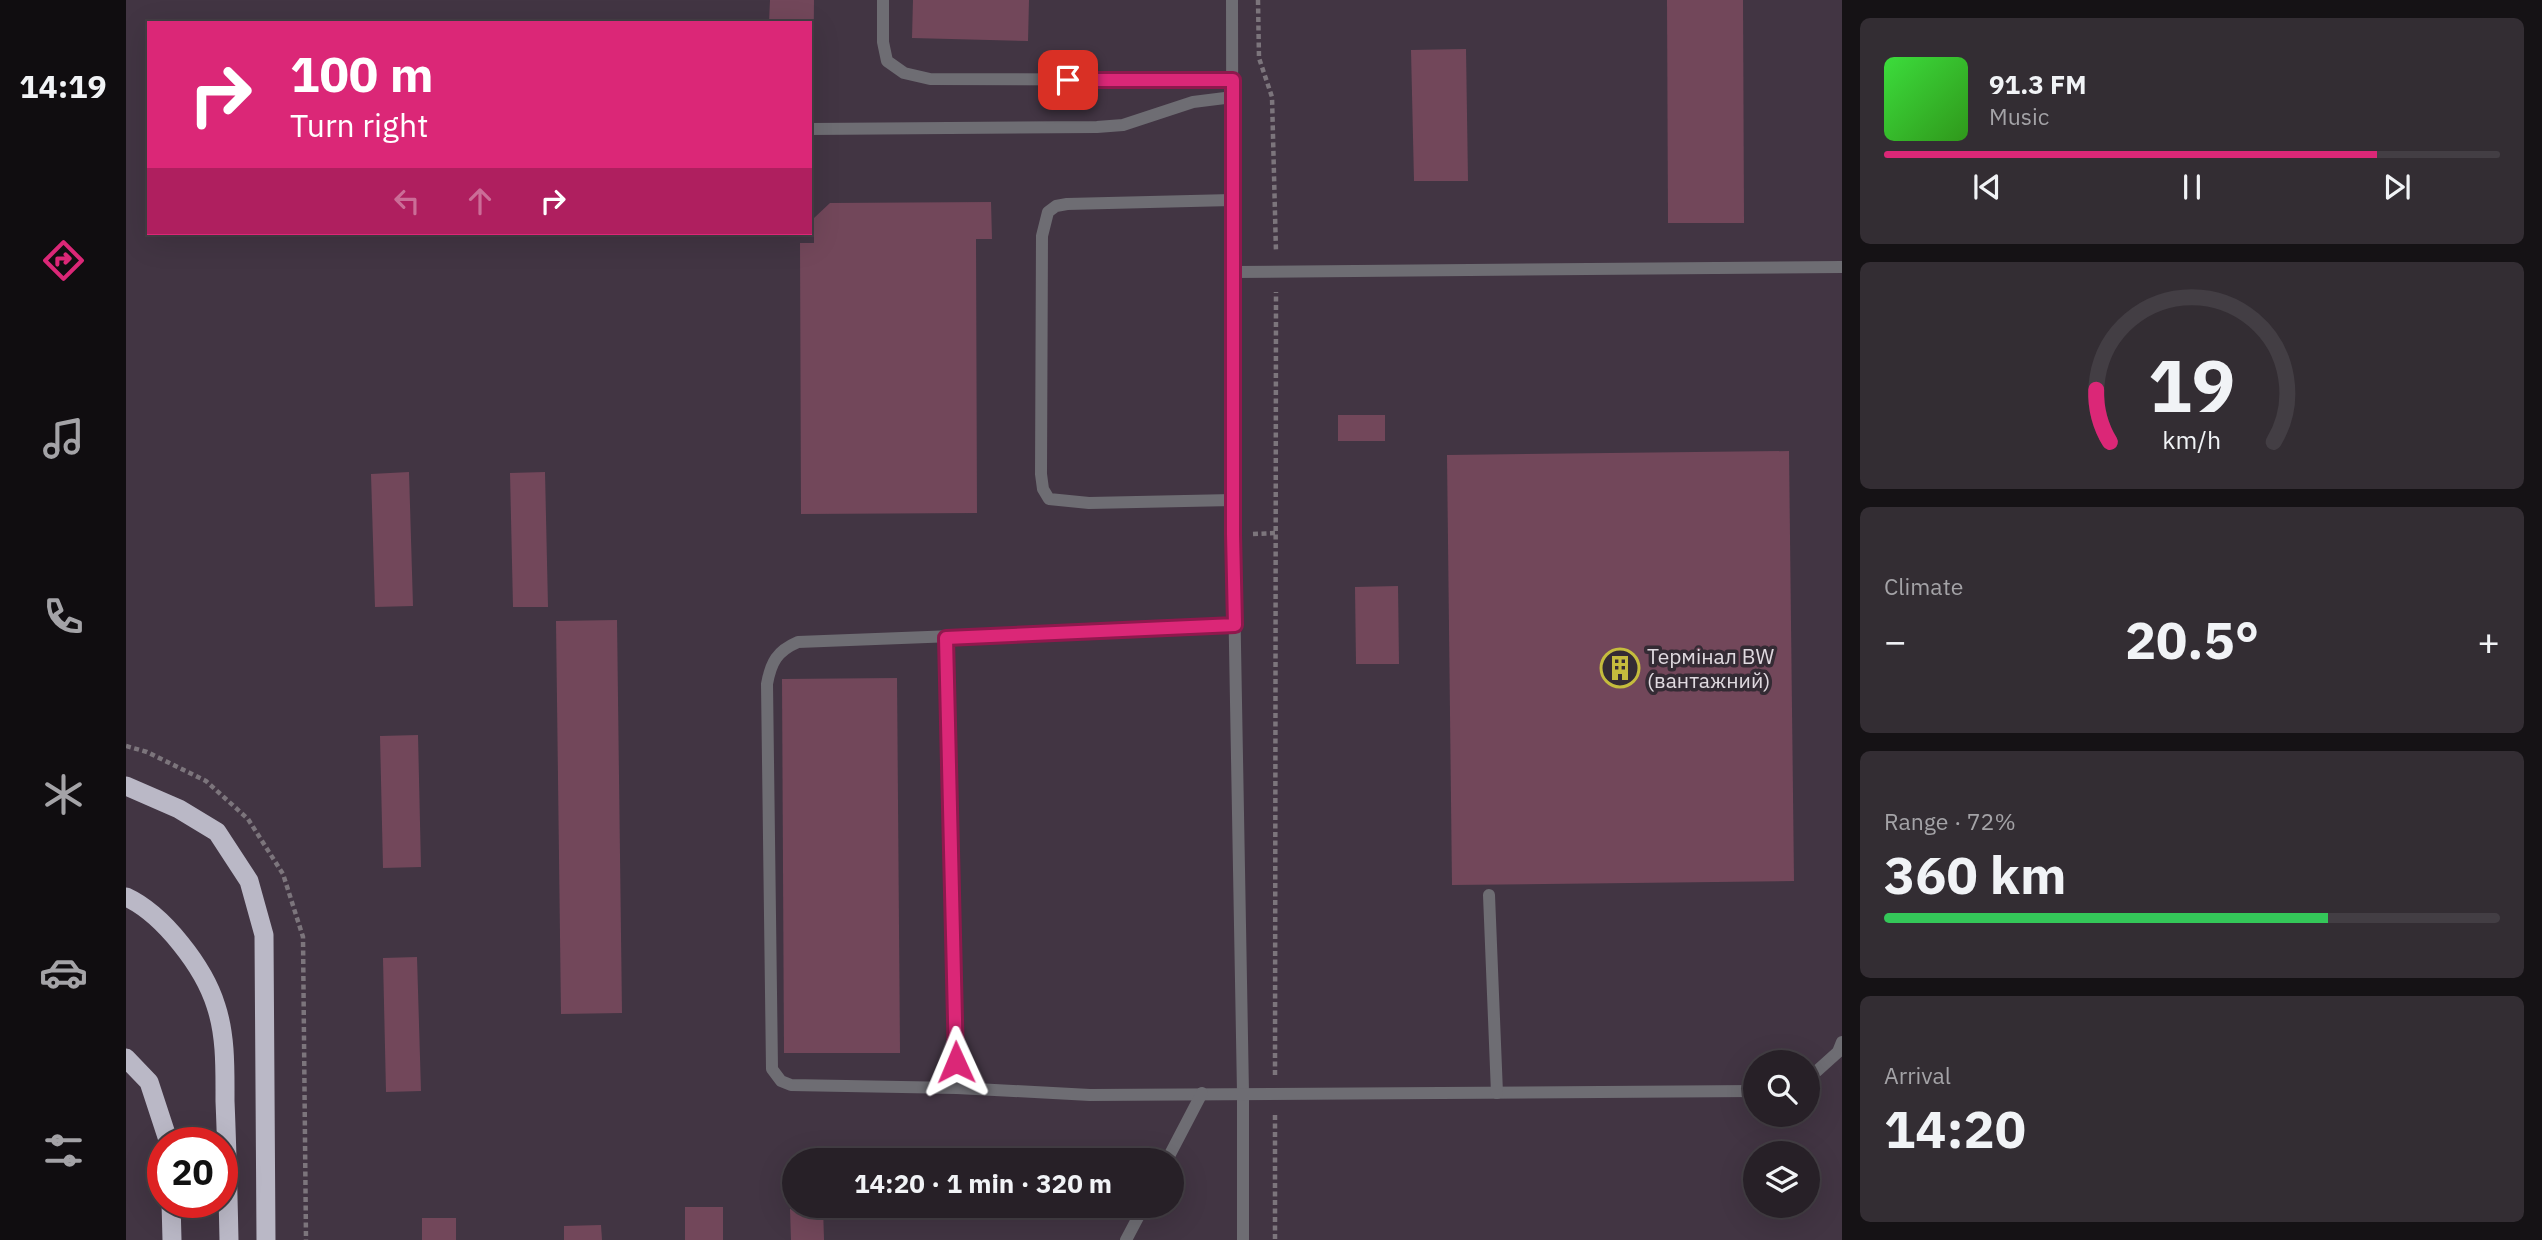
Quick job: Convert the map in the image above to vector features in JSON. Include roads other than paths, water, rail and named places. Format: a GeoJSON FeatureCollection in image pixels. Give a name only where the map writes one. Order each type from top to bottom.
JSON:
{"type":"FeatureCollection","features":[{"type":"Feature","properties":{"kind":"highway"},"geometry":{"type":"LineString","coordinates":[[126,786],[179,809],[217,832],[248,881],[264,935],[266,1240]]}},
{"type":"Feature","properties":{"kind":"highway"},"geometry":{"type":"LineString","coordinates":[[126,897],[140,904],[176,938],[198,969],[216,1005],[224,1046],[229,1240]]}},
{"type":"Feature","properties":{"kind":"highway"},"geometry":{"type":"LineString","coordinates":[[126,1058],[149,1082],[164,1127]]}},
{"type":"Feature","properties":{"kind":"highway"},"geometry":{"type":"LineString","coordinates":[[171,1218],[172,1240]]}},
{"type":"Feature","properties":{"kind":"lane"},"geometry":{"type":"LineString","coordinates":[[883,0],[883,42],[887,61],[904,73],[930,79],[1233,80]]}},
{"type":"Feature","properties":{"kind":"lane"},"geometry":{"type":"LineString","coordinates":[[1232,0],[1233,500],[1243,1240]]}},
{"type":"Feature","properties":{"kind":"lane"},"geometry":{"type":"LineString","coordinates":[[812,129],[1097,127],[1123,125],[1193,102],[1233,97]]}},
{"type":"Feature","properties":{"kind":"lane"},"geometry":{"type":"LineString","coordinates":[[1232,200],[1066,204],[1056,206],[1048,212],[1042,236],[1041,474],[1049,499],[1057,501],[1089,503],[1233,500]]}},
{"type":"Feature","properties":{"kind":"lane"},"geometry":{"type":"LineString","coordinates":[[1234,272],[1842,267]]}},
{"type":"Feature","properties":{"kind":"lane"},"geometry":{"type":"LineString","coordinates":[[1235,625],[798,642],[776,656],[767,684],[772,1069],[781,1081],[791,1084],[957,1088],[1090,1095],[1743,1091]]}},
{"type":"Feature","properties":{"kind":"lane"},"geometry":{"type":"LineString","coordinates":[[946,638],[957,1088]]}},
{"type":"Feature","properties":{"kind":"lane"},"geometry":{"type":"LineString","coordinates":[[1489,895],[1497,1093]]}},
{"type":"Feature","properties":{"kind":"lane"},"geometry":{"type":"LineString","coordinates":[[1820,1068],[1838,1052],[1842,1042]]}},
{"type":"Feature","properties":{"kind":"lane"},"geometry":{"type":"LineString","coordinates":[[1173,1148],[1202,1093]]}},
{"type":"Feature","properties":{"kind":"lane"},"geometry":{"type":"LineString","coordinates":[[1125,1240],[1137,1218]]}},
{"type":"Feature","properties":{"kind":"place","name":"Термінал BW (вантажний)"},"geometry":{"type":"Point","coordinates":[1620,668]}}]}
